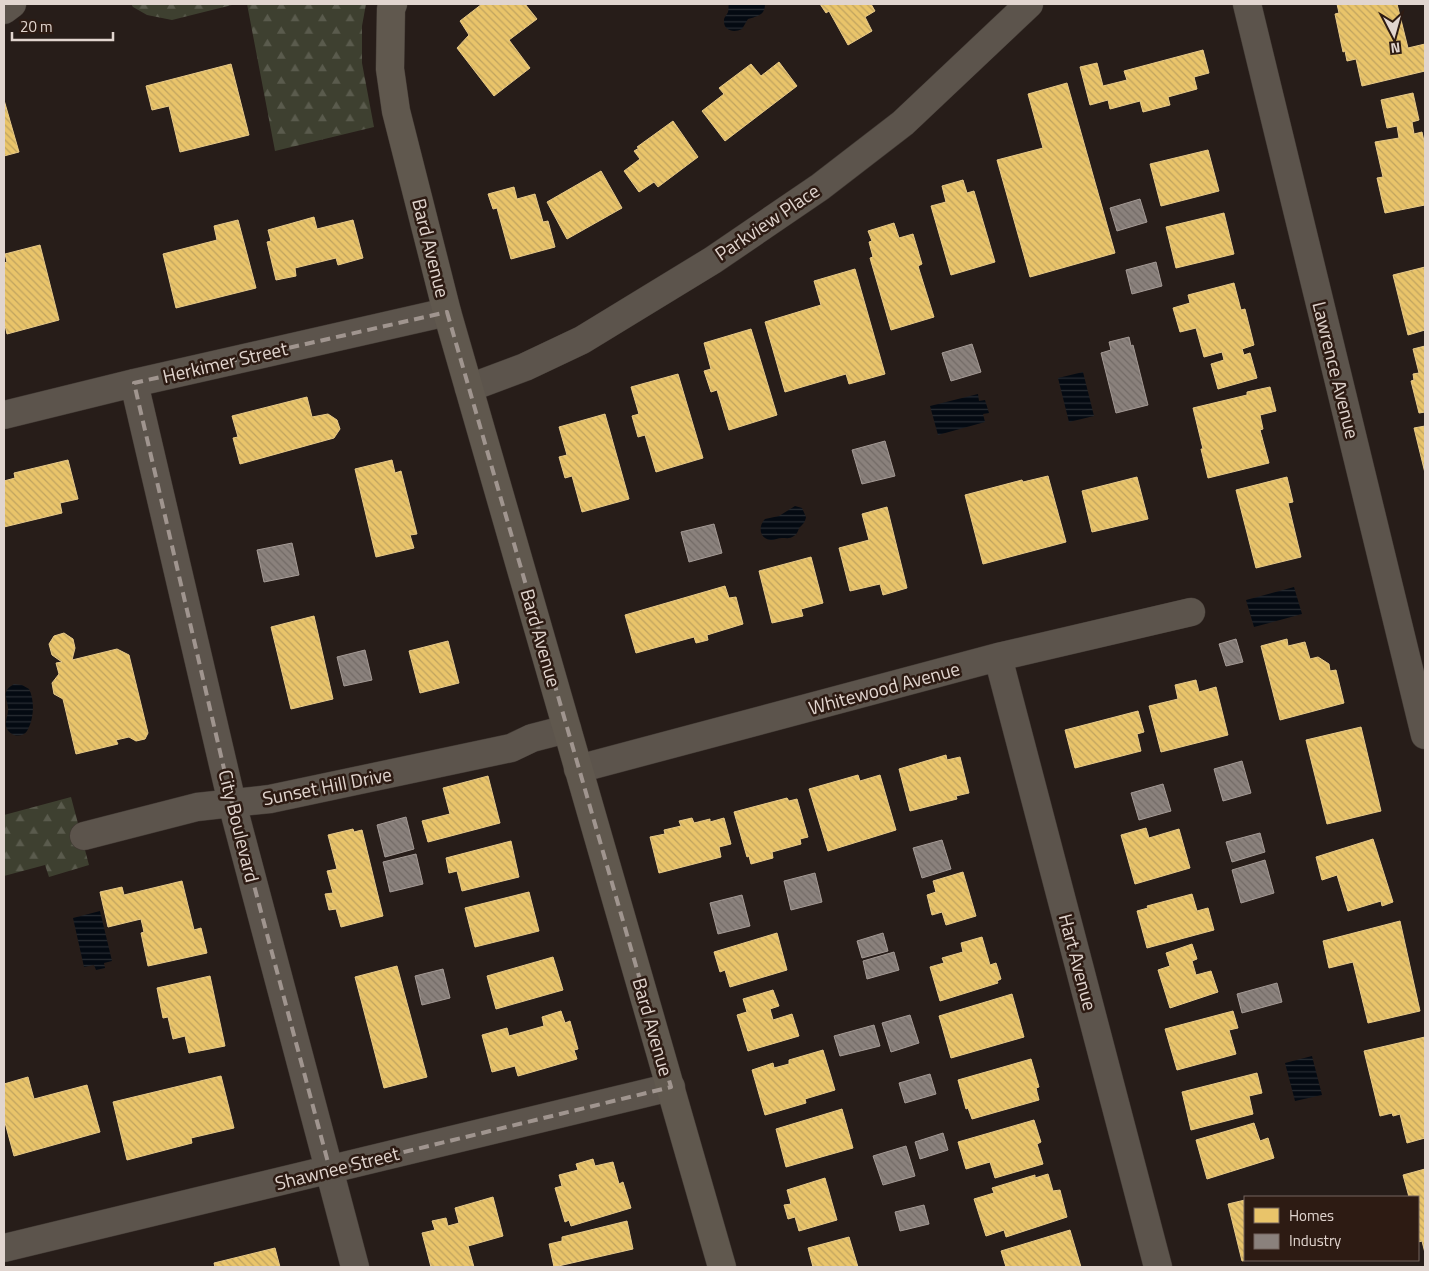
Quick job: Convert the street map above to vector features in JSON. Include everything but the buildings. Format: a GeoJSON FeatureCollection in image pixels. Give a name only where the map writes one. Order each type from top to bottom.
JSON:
{"type":"FeatureCollection","features":[{"type":"Feature","properties":{"kind":"street"},"geometry":{"type":"LineString","coordinates":[[4,10],[12,4]]}},
{"type":"Feature","properties":{"kind":"street","name":"Bard Avenue"},"geometry":{"type":"LineString","coordinates":[[393,4],[391,9],[390,69],[396,111],[447,312],[722,1267]]}},
{"type":"Feature","properties":{"kind":"street","name":"Parkview Place"},"geometry":{"type":"LineString","coordinates":[[469,388],[525,367],[582,340],[713,260],[812,193],[903,123],[1029,4]]}},
{"type":"Feature","properties":{"kind":"street","name":"Lawrence Avenue"},"geometry":{"type":"LineString","coordinates":[[1247,4],[1425,735]]}},
{"type":"Feature","properties":{"kind":"street","name":"Herkimer Street"},"geometry":{"type":"LineString","coordinates":[[4,415],[134,383],[447,312]]}},
{"type":"Feature","properties":{"kind":"street","name":"City Boulevard"},"geometry":{"type":"LineString","coordinates":[[134,383],[232,803],[355,1267]]}},
{"type":"Feature","properties":{"kind":"street","name":"Whitewood Avenue"},"geometry":{"type":"LineString","coordinates":[[578,769],[998,658],[1191,612]]}},
{"type":"Feature","properties":{"kind":"street","name":"Hart Avenue"},"geometry":{"type":"LineString","coordinates":[[998,658],[1158,1267]]}},
{"type":"Feature","properties":{"kind":"street","name":"Sunset Hill Drive"},"geometry":{"type":"LineString","coordinates":[[84,836],[197,807],[270,799],[511,748],[532,738],[567,729]]}},
{"type":"Feature","properties":{"kind":"street","name":"Shawnee Street"},"geometry":{"type":"LineString","coordinates":[[4,1248],[671,1087]]}},
{"type":"Feature","properties":{"kind":"highlighted area"},"geometry":{"type":"Polygon","coordinates":[[[447,312],[671,1087],[330,1170],[232,803],[134,383],[447,312]]]}},
{"type":"Feature","properties":{"kind":"green space"},"geometry":{"type":"Polygon","coordinates":[[[131,4],[236,4],[172,20],[147,15],[131,4]]]}},
{"type":"Feature","properties":{"kind":"green space"},"geometry":{"type":"Polygon","coordinates":[[[247,4],[366,4],[362,26],[362,63],[374,127],[275,151],[247,4]]]}},
{"type":"Feature","properties":{"kind":"green space"},"geometry":{"type":"Polygon","coordinates":[[[71,797],[89,865],[49,877],[45,865],[4,876],[4,815],[71,797]]]}},
{"type":"Feature","properties":{"kind":"shaded area"},"geometry":{"type":"Polygon","coordinates":[[[729,4],[765,4],[765,8],[758,16],[748,19],[742,29],[736,31],[727,29],[724,24],[729,4]]]}},
{"type":"Feature","properties":{"kind":"shaded area"},"geometry":{"type":"Polygon","coordinates":[[[1083,372],[1094,416],[1069,422],[1058,378],[1083,372]]]}},
{"type":"Feature","properties":{"kind":"shaded area"},"geometry":{"type":"Polygon","coordinates":[[[978,394],[979,401],[985,400],[989,413],[983,414],[985,422],[938,435],[930,406],[978,394]]]}},
{"type":"Feature","properties":{"kind":"shaded area"},"geometry":{"type":"Polygon","coordinates":[[[795,506],[802,508],[806,517],[795,535],[790,538],[772,540],[762,535],[761,525],[765,519],[779,516],[795,506]]]}},
{"type":"Feature","properties":{"kind":"shaded area"},"geometry":{"type":"Polygon","coordinates":[[[1294,587],[1302,614],[1254,627],[1246,600],[1294,587]]]}},
{"type":"Feature","properties":{"kind":"shaded area"},"geometry":{"type":"Polygon","coordinates":[[[14,684],[22,685],[29,689],[33,704],[32,716],[27,731],[19,736],[9,732],[6,726],[8,710],[6,691],[14,684]]]}},
{"type":"Feature","properties":{"kind":"shaded area"},"geometry":{"type":"Polygon","coordinates":[[[100,911],[112,961],[104,963],[105,968],[96,970],[94,965],[84,967],[73,918],[100,911]]]}},
{"type":"Feature","properties":{"kind":"shaded area"},"geometry":{"type":"Polygon","coordinates":[[[1312,1056],[1322,1095],[1295,1101],[1285,1063],[1312,1056]]]}}]}
